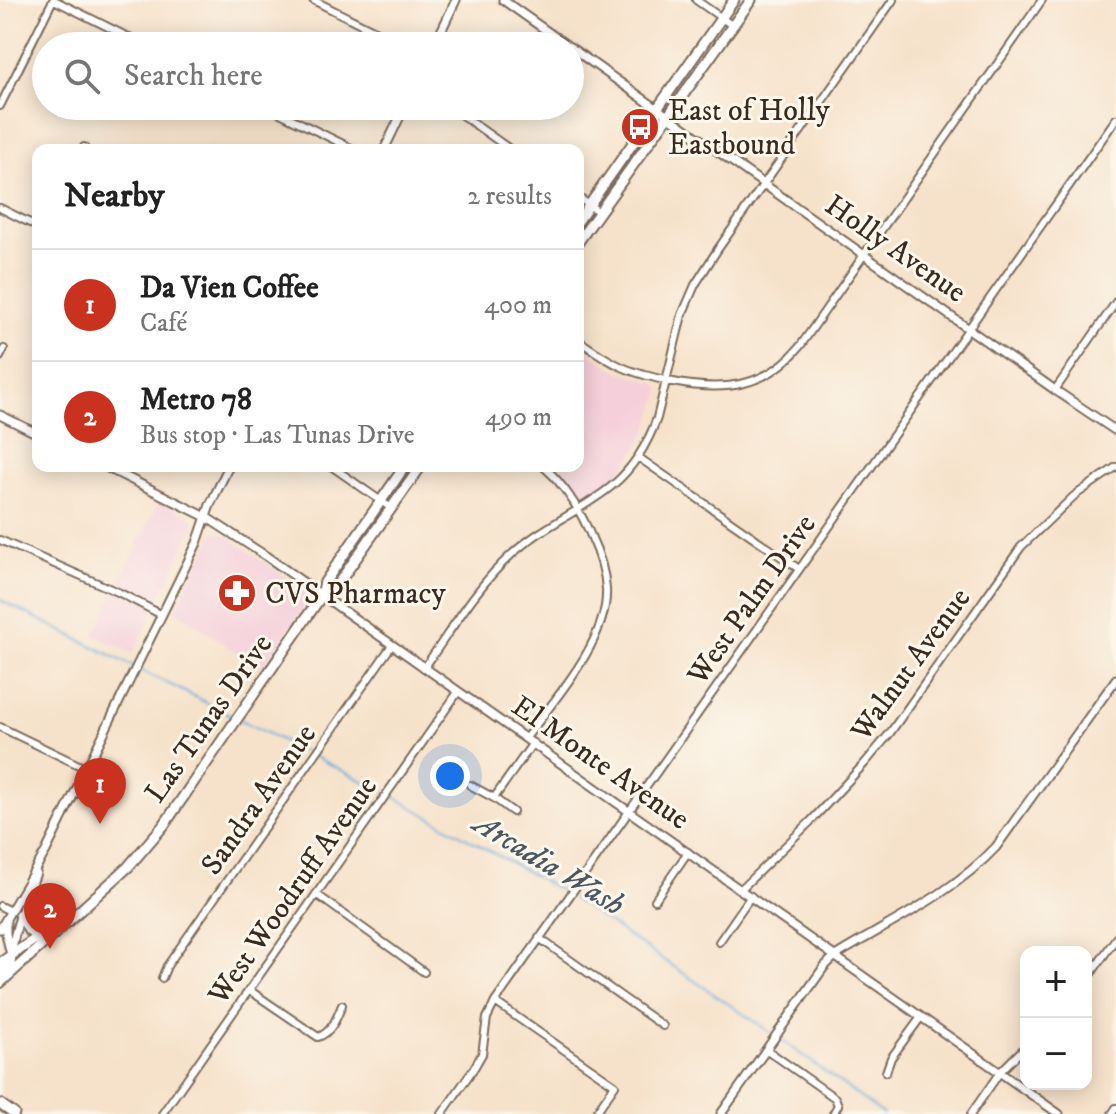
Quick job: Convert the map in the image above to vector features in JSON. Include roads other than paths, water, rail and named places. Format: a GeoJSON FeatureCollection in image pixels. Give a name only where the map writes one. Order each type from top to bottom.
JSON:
{"type":"FeatureCollection","features":[{"type":"Feature","properties":{"kind":"main road"},"geometry":{"type":"LineString","coordinates":[[584,212],[734,0]]}},
{"type":"Feature","properties":{"kind":"main road"},"geometry":{"type":"LineString","coordinates":[[584,233],[751,0]]}},
{"type":"Feature","properties":{"kind":"main road","name":"Las Tunas Drive"},"geometry":{"type":"LineString","coordinates":[[0,983],[145,849],[322,595],[325,582],[401,472]]}},
{"type":"Feature","properties":{"kind":"main road","name":"Las Tunas Drive"},"geometry":{"type":"LineString","coordinates":[[322,595],[333,591],[417,472]]}},
{"type":"Feature","properties":{"kind":"main road","name":"Las Tunas Drive"},"geometry":{"type":"LineString","coordinates":[[0,963],[95,897]]}},
{"type":"Feature","properties":{"kind":"main road"},"geometry":{"type":"LineString","coordinates":[[12,914],[29,931],[39,936]]}},
{"type":"Feature","properties":{"kind":"main road"},"geometry":{"type":"LineString","coordinates":[[0,975],[10,964],[11,955]]}},
{"type":"Feature","properties":{"kind":"main road"},"geometry":{"type":"LineString","coordinates":[[0,1104],[14,1114]]}},
{"type":"Feature","properties":{"kind":"street"},"geometry":{"type":"LineString","coordinates":[[37,32],[53,0],[118,32]]}},
{"type":"Feature","properties":{"kind":"street"},"geometry":{"type":"LineString","coordinates":[[313,0],[377,32]]}},
{"type":"Feature","properties":{"kind":"street"},"geometry":{"type":"LineString","coordinates":[[441,32],[456,0]]}},
{"type":"Feature","properties":{"kind":"street","name":"Holly Avenue"},"geometry":{"type":"LineString","coordinates":[[503,0],[548,32]]}},
{"type":"Feature","properties":{"kind":"street"},"geometry":{"type":"LineString","coordinates":[[696,0],[733,26]]}},
{"type":"Feature","properties":{"kind":"street"},"geometry":{"type":"LineString","coordinates":[[424,668],[493,572],[533,536],[614,484],[638,457],[652,431],[667,381],[676,335],[695,285],[893,0]]}},
{"type":"Feature","properties":{"kind":"street"},"geometry":{"type":"LineString","coordinates":[[584,344],[619,366],[667,381],[713,388],[749,382],[769,374],[793,355],[1042,0]]}},
{"type":"Feature","properties":{"kind":"street"},"geometry":{"type":"LineString","coordinates":[[0,106],[32,42]]}},
{"type":"Feature","properties":{"kind":"street","name":"Holly Avenue"},"geometry":{"type":"LineString","coordinates":[[584,58],[1116,431]]}},
{"type":"Feature","properties":{"kind":"street","name":"West Palm Drive"},"geometry":{"type":"LineString","coordinates":[[442,1114],[482,1054],[487,1018],[495,1002],[1116,119]]}},
{"type":"Feature","properties":{"kind":"street"},"geometry":{"type":"LineString","coordinates":[[294,120],[343,144]]}},
{"type":"Feature","properties":{"kind":"street"},"geometry":{"type":"LineString","coordinates":[[387,144],[398,120]]}},
{"type":"Feature","properties":{"kind":"street"},"geometry":{"type":"LineString","coordinates":[[469,120],[503,144]]}},
{"type":"Feature","properties":{"kind":"street"},"geometry":{"type":"LineString","coordinates":[[584,201],[599,212]]}},
{"type":"Feature","properties":{"kind":"street"},"geometry":{"type":"LineString","coordinates":[[0,208],[32,223]]}},
{"type":"Feature","properties":{"kind":"street"},"geometry":{"type":"LineString","coordinates":[[1055,390],[1116,302]]}},
{"type":"Feature","properties":{"kind":"street"},"geometry":{"type":"LineString","coordinates":[[0,415],[32,431]]}},
{"type":"Feature","properties":{"kind":"street"},"geometry":{"type":"LineString","coordinates":[[638,457],[799,569]]}},
{"type":"Feature","properties":{"kind":"street","name":"Walnut Avenue"},"geometry":{"type":"LineString","coordinates":[[741,889],[810,822],[890,733],[1021,547],[1074,496],[1116,467]]}},
{"type":"Feature","properties":{"kind":"street","name":"El Monte Avenue"},"geometry":{"type":"LineString","coordinates":[[116,472],[206,517],[322,595],[1059,1114]]}},
{"type":"Feature","properties":{"kind":"street"},"geometry":{"type":"LineString","coordinates":[[0,929],[12,914],[87,769],[197,543],[226,472]]}},
{"type":"Feature","properties":{"kind":"street"},"geometry":{"type":"LineString","coordinates":[[339,472],[391,508]]}},
{"type":"Feature","properties":{"kind":"street"},"geometry":{"type":"LineString","coordinates":[[494,798],[595,640],[606,607],[604,573],[599,554],[578,508],[550,472]]}},
{"type":"Feature","properties":{"kind":"street"},"geometry":{"type":"LineString","coordinates":[[0,540],[162,615]]}},
{"type":"Feature","properties":{"kind":"street","name":"Sandra Avenue"},"geometry":{"type":"LineString","coordinates":[[162,978],[167,966],[392,645]]}},
{"type":"Feature","properties":{"kind":"street"},"geometry":{"type":"LineString","coordinates":[[721,1114],[824,967],[835,956],[935,897],[980,864],[1006,834],[1116,679]]}},
{"type":"Feature","properties":{"kind":"street","name":"West Woodruff Avenue"},"geometry":{"type":"LineString","coordinates":[[162,1114],[458,692]]}},
{"type":"Feature","properties":{"kind":"street"},"geometry":{"type":"LineString","coordinates":[[0,727],[87,769]]}},
{"type":"Feature","properties":{"kind":"street"},"geometry":{"type":"LineString","coordinates":[[470,785],[513,812]]}},
{"type":"Feature","properties":{"kind":"street"},"geometry":{"type":"LineString","coordinates":[[655,900],[688,852]]}},
{"type":"Feature","properties":{"kind":"street"},"geometry":{"type":"LineString","coordinates":[[316,894],[424,972]]}},
{"type":"Feature","properties":{"kind":"street"},"geometry":{"type":"LineString","coordinates":[[719,942],[751,896]]}},
{"type":"Feature","properties":{"kind":"street"},"geometry":{"type":"LineString","coordinates":[[0,906],[12,914]]}},
{"type":"Feature","properties":{"kind":"street"},"geometry":{"type":"LineString","coordinates":[[11,955],[14,933],[12,914]]}},
{"type":"Feature","properties":{"kind":"street"},"geometry":{"type":"LineString","coordinates":[[12,914],[6,934],[18,969]]}},
{"type":"Feature","properties":{"kind":"street"},"geometry":{"type":"LineString","coordinates":[[539,938],[663,1026]]}},
{"type":"Feature","properties":{"kind":"street"},"geometry":{"type":"LineString","coordinates":[[1092,972],[1116,938]]}},
{"type":"Feature","properties":{"kind":"street"},"geometry":{"type":"LineString","coordinates":[[249,990],[318,1037],[327,1031],[342,1005]]}},
{"type":"Feature","properties":{"kind":"street"},"geometry":{"type":"LineString","coordinates":[[495,1002],[615,1085],[595,1114]]}},
{"type":"Feature","properties":{"kind":"street"},"geometry":{"type":"LineString","coordinates":[[886,1072],[891,1058],[921,1017]]}},
{"type":"Feature","properties":{"kind":"street"},"geometry":{"type":"LineString","coordinates":[[767,1050],[828,1093],[838,1103],[833,1114]]}},
{"type":"Feature","properties":{"kind":"street"},"geometry":{"type":"LineString","coordinates":[[971,1114],[1000,1072],[1020,1052]]}},
{"type":"Feature","properties":{"kind":"street"},"geometry":{"type":"LineString","coordinates":[[1112,1114],[1116,1108]]}},
{"type":"Feature","properties":{"kind":"waterway","name":"Arcadia Wash"},"geometry":{"type":"LineString","coordinates":[[0,600],[235,717]]}},
{"type":"Feature","properties":{"kind":"waterway","name":"Arcadia Wash"},"geometry":{"type":"LineString","coordinates":[[241,720],[385,792]]}},
{"type":"Feature","properties":{"kind":"waterway","name":"Arcadia Wash"},"geometry":{"type":"LineString","coordinates":[[391,795],[566,894]]}},
{"type":"Feature","properties":{"kind":"waterway","name":"Arcadia Wash"},"geometry":{"type":"LineString","coordinates":[[572,898],[770,1032],[883,1114]]}},
{"type":"Feature","properties":{"kind":"place","name":"East of Holly Eastbound"},"geometry":{"type":"Point","coordinates":[640,127]}},
{"type":"Feature","properties":{"kind":"place","name":"CVS Pharmacy"},"geometry":{"type":"Point","coordinates":[237,593]}},
{"type":"Feature","properties":{"kind":"place","name":"Da Vien Coffee"},"geometry":{"type":"Point","coordinates":[100,824]}},
{"type":"Feature","properties":{"kind":"place","name":"Metro 78"},"geometry":{"type":"Point","coordinates":[50,949]}}]}
